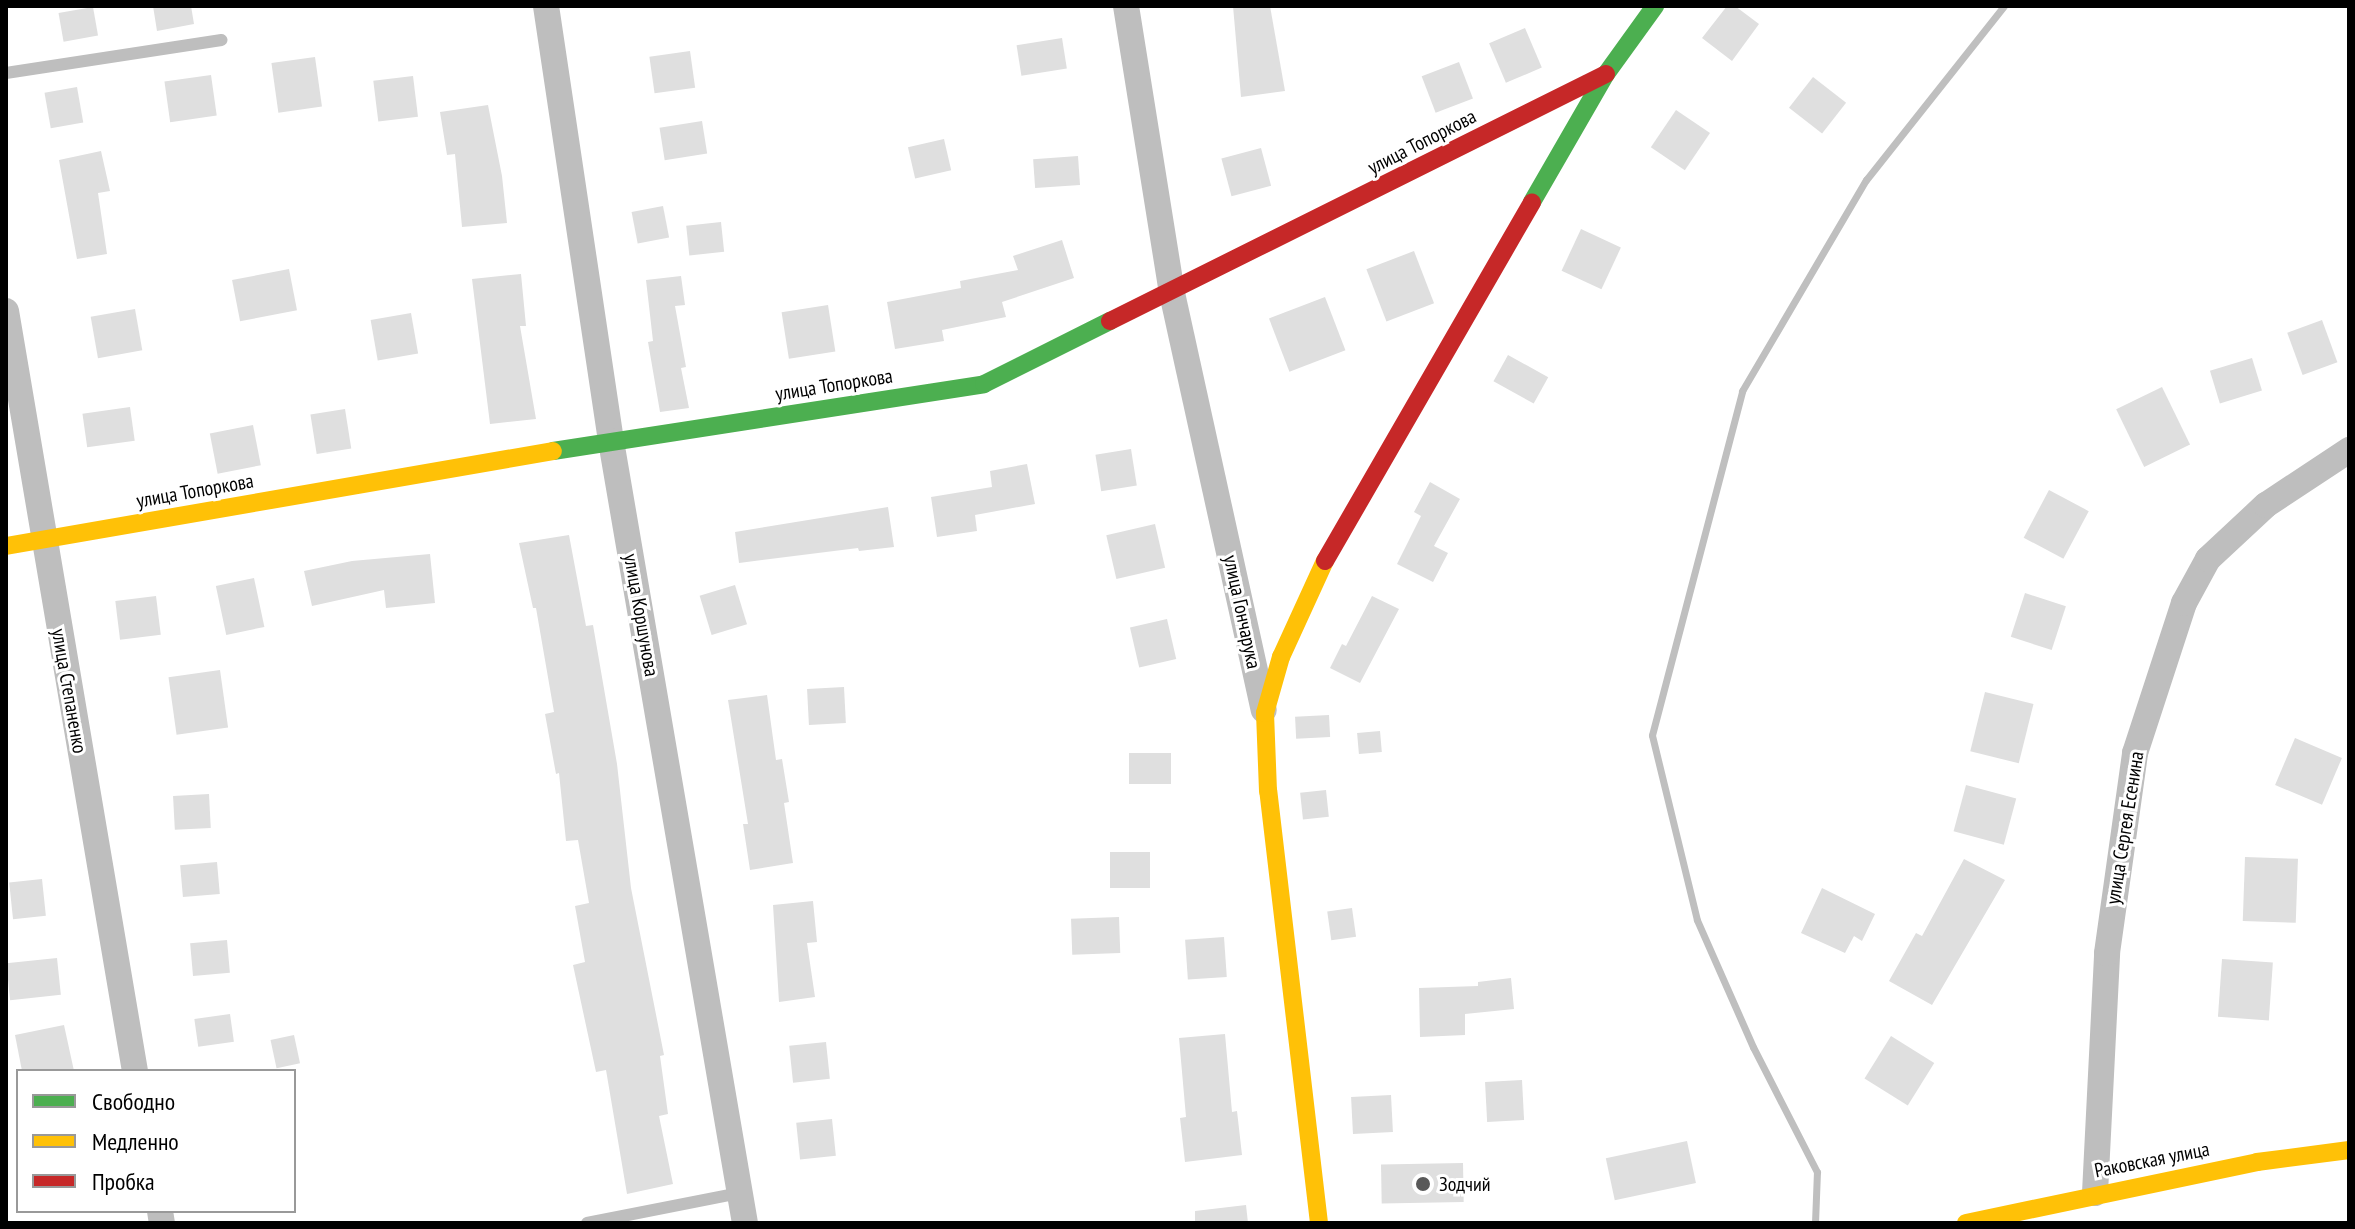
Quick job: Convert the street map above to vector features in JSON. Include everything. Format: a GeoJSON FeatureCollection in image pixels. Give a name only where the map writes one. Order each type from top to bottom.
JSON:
{"type":"FeatureCollection","features":[{"type":"Feature","properties":{"kind":"street","name":"улица Коршунова"},"geometry":{"type":"LineString","coordinates":[[546,6],[611,441],[745,1223]]}},
{"type":"Feature","properties":{"kind":"street","name":"улица Гончарука"},"geometry":{"type":"LineString","coordinates":[[1126,6],[1172,293],[1265,713],[1268,791],[1319,1223]]}},
{"type":"Feature","properties":{"kind":"street","name":"улица Топоркова"},"geometry":{"type":"LineString","coordinates":[[1265,713],[1281,657],[1310,588],[1606,74],[1655,6]]}},
{"type":"Feature","properties":{"kind":"street","name":"улица Топоркова"},"geometry":{"type":"LineString","coordinates":[[6,546],[611,441],[984,384],[1172,293],[1606,74]]}},
{"type":"Feature","properties":{"kind":"street","name":"улица Степаненко"},"geometry":{"type":"LineString","coordinates":[[6,311],[135,1069]]}},
{"type":"Feature","properties":{"kind":"street","name":"улица Сергея Есенина"},"geometry":{"type":"LineString","coordinates":[[2095,1193],[2107,953],[2135,753],[2184,603],[2208,559],[2254,516],[2349,450]]}},
{"type":"Feature","properties":{"kind":"street","name":"Раковская улица"},"geometry":{"type":"LineString","coordinates":[[1980,1221],[2095,1193],[2257,1162],[2349,1150]]}},
{"type":"Feature","properties":{"kind":"lane"},"geometry":{"type":"LineString","coordinates":[[6,73],[221,40]]}},
{"type":"Feature","properties":{"kind":"lane"},"geometry":{"type":"LineString","coordinates":[[587,1223],[740,1193]]}},
{"type":"Feature","properties":{"kind":"building"},"geometry":{"type":"Polygon","coordinates":[[[153,6],[191,6],[194,24],[157,31],[153,6]]]}},
{"type":"Feature","properties":{"kind":"building"},"geometry":{"type":"Polygon","coordinates":[[[1233,6],[1270,6],[1285,91],[1241,97],[1233,6]]]}},
{"type":"Feature","properties":{"kind":"building"},"geometry":{"type":"Polygon","coordinates":[[[1727,6],[1735,6],[1759,24],[1732,61],[1702,38],[1727,6]]]}},
{"type":"Feature","properties":{"kind":"building"},"geometry":{"type":"Polygon","coordinates":[[[93,7],[98,36],[64,42],[59,13],[93,7]]]}},
{"type":"Feature","properties":{"kind":"building"},"geometry":{"type":"Polygon","coordinates":[[[1525,28],[1542,68],[1506,83],[1489,43],[1525,28]]]}},
{"type":"Feature","properties":{"kind":"building"},"geometry":{"type":"Polygon","coordinates":[[[1062,38],[1067,69],[1021,76],[1017,45],[1062,38]]]}},
{"type":"Feature","properties":{"kind":"building"},"geometry":{"type":"Polygon","coordinates":[[[690,51],[695,88],[655,93],[649,57],[690,51]]]}},
{"type":"Feature","properties":{"kind":"building"},"geometry":{"type":"Polygon","coordinates":[[[315,57],[322,107],[278,113],[271,63],[315,57]]]}},
{"type":"Feature","properties":{"kind":"building"},"geometry":{"type":"Polygon","coordinates":[[[1459,62],[1473,98],[1436,113],[1422,76],[1459,62]]]}},
{"type":"Feature","properties":{"kind":"building"},"geometry":{"type":"Polygon","coordinates":[[[211,75],[217,116],[170,122],[164,82],[211,75]]]}},
{"type":"Feature","properties":{"kind":"building"},"geometry":{"type":"Polygon","coordinates":[[[413,76],[418,117],[378,122],[373,81],[413,76]]]}},
{"type":"Feature","properties":{"kind":"building"},"geometry":{"type":"Polygon","coordinates":[[[1813,77],[1846,103],[1822,134],[1789,108],[1813,77]]]}},
{"type":"Feature","properties":{"kind":"building"},"geometry":{"type":"Polygon","coordinates":[[[77,87],[83,122],[51,128],[45,93],[77,87]]]}},
{"type":"Feature","properties":{"kind":"building"},"geometry":{"type":"Polygon","coordinates":[[[488,105],[502,176],[507,223],[462,227],[455,154],[447,155],[440,112],[488,105]]]}},
{"type":"Feature","properties":{"kind":"building"},"geometry":{"type":"Polygon","coordinates":[[[1676,110],[1710,133],[1685,170],[1651,147],[1676,110]]]}},
{"type":"Feature","properties":{"kind":"building"},"geometry":{"type":"Polygon","coordinates":[[[702,121],[707,154],[665,160],[660,128],[702,121]]]}},
{"type":"Feature","properties":{"kind":"building"},"geometry":{"type":"Polygon","coordinates":[[[944,139],[951,170],[915,179],[908,147],[944,139]]]}},
{"type":"Feature","properties":{"kind":"building"},"geometry":{"type":"Polygon","coordinates":[[[1261,148],[1271,186],[1231,196],[1221,159],[1261,148]]]}},
{"type":"Feature","properties":{"kind":"building"},"geometry":{"type":"Polygon","coordinates":[[[101,151],[110,191],[98,193],[107,254],[77,259],[59,160],[101,151]]]}},
{"type":"Feature","properties":{"kind":"building"},"geometry":{"type":"Polygon","coordinates":[[[1078,156],[1080,185],[1035,188],[1033,159],[1078,156]]]}},
{"type":"Feature","properties":{"kind":"building"},"geometry":{"type":"Polygon","coordinates":[[[663,206],[669,237],[638,244],[632,212],[663,206]]]}},
{"type":"Feature","properties":{"kind":"building"},"geometry":{"type":"Polygon","coordinates":[[[721,222],[724,252],[689,255],[686,226],[721,222]]]}},
{"type":"Feature","properties":{"kind":"building"},"geometry":{"type":"Polygon","coordinates":[[[1581,229],[1621,248],[1601,289],[1562,271],[1581,229]]]}},
{"type":"Feature","properties":{"kind":"building"},"geometry":{"type":"Polygon","coordinates":[[[1062,240],[1074,278],[1002,302],[1006,317],[942,330],[944,341],[895,349],[887,302],[961,288],[960,281],[1018,270],[1013,256],[1062,240]]]}},
{"type":"Feature","properties":{"kind":"building"},"geometry":{"type":"Polygon","coordinates":[[[1414,251],[1434,303],[1386,322],[1366,269],[1414,251]]]}},
{"type":"Feature","properties":{"kind":"building"},"geometry":{"type":"Polygon","coordinates":[[[289,269],[297,310],[240,321],[232,280],[289,269]]]}},
{"type":"Feature","properties":{"kind":"building"},"geometry":{"type":"Polygon","coordinates":[[[521,274],[526,326],[520,326],[536,419],[490,424],[472,279],[521,274]]]}},
{"type":"Feature","properties":{"kind":"building"},"geometry":{"type":"Polygon","coordinates":[[[681,276],[685,305],[675,306],[686,367],[681,368],[689,408],[660,412],[648,342],[653,341],[646,280],[681,276]]]}},
{"type":"Feature","properties":{"kind":"building"},"geometry":{"type":"Polygon","coordinates":[[[1325,297],[1345,350],[1289,372],[1269,319],[1325,297]]]}},
{"type":"Feature","properties":{"kind":"building"},"geometry":{"type":"Polygon","coordinates":[[[828,305],[835,351],[789,359],[782,312],[828,305]]]}},
{"type":"Feature","properties":{"kind":"building"},"geometry":{"type":"Polygon","coordinates":[[[135,309],[142,350],[98,358],[91,317],[135,309]]]}},
{"type":"Feature","properties":{"kind":"building"},"geometry":{"type":"Polygon","coordinates":[[[411,313],[418,353],[378,360],[371,320],[411,313]]]}},
{"type":"Feature","properties":{"kind":"building"},"geometry":{"type":"Polygon","coordinates":[[[2322,320],[2337,362],[2303,375],[2287,333],[2322,320]]]}},
{"type":"Feature","properties":{"kind":"building"},"geometry":{"type":"Polygon","coordinates":[[[1508,355],[1548,377],[1534,404],[1493,381],[1508,355]]]}},
{"type":"Feature","properties":{"kind":"building"},"geometry":{"type":"Polygon","coordinates":[[[2252,358],[2262,391],[2220,403],[2210,371],[2252,358]]]}},
{"type":"Feature","properties":{"kind":"building"},"geometry":{"type":"Polygon","coordinates":[[[2162,387],[2190,445],[2144,467],[2116,409],[2162,387]]]}},
{"type":"Feature","properties":{"kind":"building"},"geometry":{"type":"Polygon","coordinates":[[[130,407],[135,441],[87,447],[82,414],[130,407]]]}},
{"type":"Feature","properties":{"kind":"building"},"geometry":{"type":"Polygon","coordinates":[[[345,409],[351,449],[317,454],[310,414],[345,409]]]}},
{"type":"Feature","properties":{"kind":"building"},"geometry":{"type":"Polygon","coordinates":[[[253,425],[261,465],[218,474],[210,433],[253,425]]]}},
{"type":"Feature","properties":{"kind":"building"},"geometry":{"type":"Polygon","coordinates":[[[1131,449],[1137,486],[1101,491],[1095,455],[1131,449]]]}},
{"type":"Feature","properties":{"kind":"building"},"geometry":{"type":"Polygon","coordinates":[[[1027,464],[1035,504],[975,515],[977,531],[937,537],[931,497],[992,487],[990,471],[1027,464]]]}},
{"type":"Feature","properties":{"kind":"building"},"geometry":{"type":"Polygon","coordinates":[[[1430,482],[1460,499],[1434,546],[1448,553],[1433,582],[1397,564],[1421,516],[1414,512],[1430,482]]]}},
{"type":"Feature","properties":{"kind":"building"},"geometry":{"type":"Polygon","coordinates":[[[2049,490],[2089,511],[2063,559],[2024,538],[2049,490]]]}},
{"type":"Feature","properties":{"kind":"building"},"geometry":{"type":"Polygon","coordinates":[[[888,507],[894,547],[859,551],[858,548],[739,563],[735,532],[888,507]]]}},
{"type":"Feature","properties":{"kind":"building"},"geometry":{"type":"Polygon","coordinates":[[[1155,524],[1165,568],[1116,579],[1106,535],[1155,524]]]}},
{"type":"Feature","properties":{"kind":"building"},"geometry":{"type":"Polygon","coordinates":[[[569,535],[586,626],[593,625],[617,764],[631,888],[664,1055],[660,1056],[668,1114],[659,1116],[673,1184],[627,1194],[606,1070],[596,1072],[573,965],[585,962],[575,906],[589,903],[578,840],[566,841],[559,773],[556,774],[545,714],[554,712],[536,608],[533,608],[519,543],[569,535]]]}},
{"type":"Feature","properties":{"kind":"building"},"geometry":{"type":"Polygon","coordinates":[[[430,554],[435,603],[386,608],[384,590],[312,606],[304,571],[352,561],[430,554]]]}},
{"type":"Feature","properties":{"kind":"building"},"geometry":{"type":"Polygon","coordinates":[[[254,578],[264,627],[226,635],[216,586],[254,578]]]}},
{"type":"Feature","properties":{"kind":"building"},"geometry":{"type":"Polygon","coordinates":[[[735,585],[747,624],[712,635],[700,596],[735,585]]]}},
{"type":"Feature","properties":{"kind":"building"},"geometry":{"type":"Polygon","coordinates":[[[2025,593],[2066,606],[2052,650],[2011,637],[2025,593]]]}},
{"type":"Feature","properties":{"kind":"building"},"geometry":{"type":"Polygon","coordinates":[[[156,596],[161,635],[120,640],[115,601],[156,596]]]}},
{"type":"Feature","properties":{"kind":"building"},"geometry":{"type":"Polygon","coordinates":[[[1372,596],[1399,609],[1360,683],[1330,668],[1342,644],[1346,646],[1372,596]]]}},
{"type":"Feature","properties":{"kind":"building"},"geometry":{"type":"Polygon","coordinates":[[[1167,619],[1176,659],[1139,667],[1130,628],[1167,619]]]}},
{"type":"Feature","properties":{"kind":"building"},"geometry":{"type":"Polygon","coordinates":[[[220,670],[228,727],[177,735],[169,677],[220,670]]]}},
{"type":"Feature","properties":{"kind":"building"},"geometry":{"type":"Polygon","coordinates":[[[844,687],[846,723],[809,725],[807,689],[844,687]]]}},
{"type":"Feature","properties":{"kind":"building"},"geometry":{"type":"Polygon","coordinates":[[[1985,692],[2034,704],[2019,763],[1970,751],[1985,692]]]}},
{"type":"Feature","properties":{"kind":"building"},"geometry":{"type":"Polygon","coordinates":[[[767,695],[776,760],[782,759],[789,802],[784,803],[793,863],[750,870],[743,824],[748,824],[728,700],[767,695]]]}},
{"type":"Feature","properties":{"kind":"building"},"geometry":{"type":"Polygon","coordinates":[[[1329,715],[1330,737],[1296,739],[1295,717],[1329,715]]]}},
{"type":"Feature","properties":{"kind":"building"},"geometry":{"type":"Polygon","coordinates":[[[1380,731],[1382,752],[1359,754],[1357,733],[1380,731]]]}},
{"type":"Feature","properties":{"kind":"building"},"geometry":{"type":"Polygon","coordinates":[[[2295,738],[2342,758],[2322,805],[2275,785],[2295,738]]]}},
{"type":"Feature","properties":{"kind":"building"},"geometry":{"type":"Polygon","coordinates":[[[1129,753],[1171,753],[1171,784],[1129,784],[1129,753]]]}},
{"type":"Feature","properties":{"kind":"building"},"geometry":{"type":"Polygon","coordinates":[[[1966,785],[2016,798],[2004,845],[1954,831],[1966,785]]]}},
{"type":"Feature","properties":{"kind":"building"},"geometry":{"type":"Polygon","coordinates":[[[1326,790],[1329,817],[1303,820],[1300,793],[1326,790]]]}},
{"type":"Feature","properties":{"kind":"building"},"geometry":{"type":"Polygon","coordinates":[[[209,794],[211,828],[175,830],[173,796],[209,794]]]}},
{"type":"Feature","properties":{"kind":"building"},"geometry":{"type":"Polygon","coordinates":[[[1110,852],[1150,852],[1150,888],[1110,888],[1110,852]]]}},
{"type":"Feature","properties":{"kind":"building"},"geometry":{"type":"Polygon","coordinates":[[[2245,857],[2298,859],[2296,923],[2243,921],[2245,857]]]}},
{"type":"Feature","properties":{"kind":"building"},"geometry":{"type":"Polygon","coordinates":[[[1964,859],[2005,880],[1932,1005],[1889,981],[1916,933],[1922,936],[1964,859]]]}},
{"type":"Feature","properties":{"kind":"building"},"geometry":{"type":"Polygon","coordinates":[[[217,862],[220,894],[183,897],[180,865],[217,862]]]}},
{"type":"Feature","properties":{"kind":"building"},"geometry":{"type":"Polygon","coordinates":[[[42,879],[46,916],[13,919],[9,882],[42,879]]]}},
{"type":"Feature","properties":{"kind":"building"},"geometry":{"type":"Polygon","coordinates":[[[1822,888],[1875,914],[1862,941],[1854,936],[1845,953],[1801,933],[1822,888]]]}},
{"type":"Feature","properties":{"kind":"building"},"geometry":{"type":"Polygon","coordinates":[[[813,901],[817,942],[807,943],[815,997],[779,1002],[773,905],[813,901]]]}},
{"type":"Feature","properties":{"kind":"building"},"geometry":{"type":"Polygon","coordinates":[[[1352,908],[1356,937],[1331,940],[1327,911],[1352,908]]]}},
{"type":"Feature","properties":{"kind":"building"},"geometry":{"type":"Polygon","coordinates":[[[1119,917],[1120,953],[1072,955],[1071,919],[1119,917]]]}},
{"type":"Feature","properties":{"kind":"building"},"geometry":{"type":"Polygon","coordinates":[[[1224,937],[1227,977],[1188,980],[1185,940],[1224,937]]]}},
{"type":"Feature","properties":{"kind":"building"},"geometry":{"type":"Polygon","coordinates":[[[227,940],[230,973],[193,976],[190,943],[227,940]]]}},
{"type":"Feature","properties":{"kind":"building"},"geometry":{"type":"Polygon","coordinates":[[[57,958],[61,995],[10,1000],[6,963],[57,958]]]}},
{"type":"Feature","properties":{"kind":"building"},"geometry":{"type":"Polygon","coordinates":[[[2222,959],[2273,963],[2269,1020],[2218,1017],[2222,959]]]}},
{"type":"Feature","properties":{"kind":"building"},"geometry":{"type":"Polygon","coordinates":[[[1511,978],[1514,1009],[1465,1014],[1465,1035],[1420,1037],[1419,988],[1478,986],[1478,982],[1511,978]]]}},
{"type":"Feature","properties":{"kind":"building"},"geometry":{"type":"Polygon","coordinates":[[[230,1014],[234,1042],[198,1047],[194,1019],[230,1014]]]}},
{"type":"Feature","properties":{"kind":"building"},"geometry":{"type":"Polygon","coordinates":[[[64,1025],[74,1069],[22,1069],[15,1035],[64,1025]]]}},
{"type":"Feature","properties":{"kind":"building"},"geometry":{"type":"Polygon","coordinates":[[[1225,1034],[1232,1112],[1237,1111],[1242,1155],[1185,1162],[1180,1118],[1186,1117],[1179,1038],[1225,1034]]]}},
{"type":"Feature","properties":{"kind":"building"},"geometry":{"type":"Polygon","coordinates":[[[294,1035],[300,1063],[277,1068],[271,1040],[294,1035]]]}},
{"type":"Feature","properties":{"kind":"building"},"geometry":{"type":"Polygon","coordinates":[[[1891,1036],[1934,1063],[1908,1105],[1865,1078],[1891,1036]]]}},
{"type":"Feature","properties":{"kind":"building"},"geometry":{"type":"Polygon","coordinates":[[[826,1042],[830,1079],[793,1083],[789,1046],[826,1042]]]}},
{"type":"Feature","properties":{"kind":"building"},"geometry":{"type":"Polygon","coordinates":[[[1522,1080],[1524,1120],[1487,1122],[1485,1082],[1522,1080]]]}},
{"type":"Feature","properties":{"kind":"building"},"geometry":{"type":"Polygon","coordinates":[[[1391,1095],[1393,1132],[1353,1134],[1351,1097],[1391,1095]]]}},
{"type":"Feature","properties":{"kind":"building"},"geometry":{"type":"Polygon","coordinates":[[[832,1119],[836,1156],[800,1160],[796,1123],[832,1119]]]}},
{"type":"Feature","properties":{"kind":"building"},"geometry":{"type":"Polygon","coordinates":[[[1687,1141],[1696,1183],[1615,1200],[1606,1158],[1687,1141]]]}},
{"type":"Feature","properties":{"kind":"building","name":"Зодчий"},"geometry":{"type":"Polygon","coordinates":[[[1463,1163],[1464,1202],[1382,1203],[1381,1164],[1463,1163]]]}},
{"type":"Feature","properties":{"kind":"building"},"geometry":{"type":"Polygon","coordinates":[[[1246,1205],[1248,1223],[1195,1223],[1195,1211],[1246,1205]]]}},
{"type":"Feature","properties":{"kind":"waterway"},"geometry":{"type":"LineString","coordinates":[[1815,1223],[1817,1172],[1753,1047],[1697,920],[1652,735],[1742,391],[1866,180],[2004,6]]}},
{"type":"Feature","properties":{"kind":"traffic: fast"},"geometry":{"type":"LineString","coordinates":[[1532,202],[1606,74],[1655,6]]}},
{"type":"Feature","properties":{"kind":"traffic: fast"},"geometry":{"type":"LineString","coordinates":[[553,451],[984,384],[1110,321]]}},
{"type":"Feature","properties":{"kind":"traffic: slow"},"geometry":{"type":"LineString","coordinates":[[6,546],[553,451]]}},
{"type":"Feature","properties":{"kind":"traffic: slow"},"geometry":{"type":"LineString","coordinates":[[1319,1223],[1268,791],[1265,713],[1281,657],[1325,561]]}},
{"type":"Feature","properties":{"kind":"traffic: slow"},"geometry":{"type":"LineString","coordinates":[[1966,1223],[2257,1162],[2349,1150]]}},
{"type":"Feature","properties":{"kind":"traffic: jam"},"geometry":{"type":"LineString","coordinates":[[1110,321],[1606,74]]}},
{"type":"Feature","properties":{"kind":"traffic: jam"},"geometry":{"type":"LineString","coordinates":[[1325,561],[1532,202]]}},
{"type":"Feature","properties":{"kind":"place","name":"Зодчий"},"geometry":{"type":"Point","coordinates":[1423,1184]}}]}
